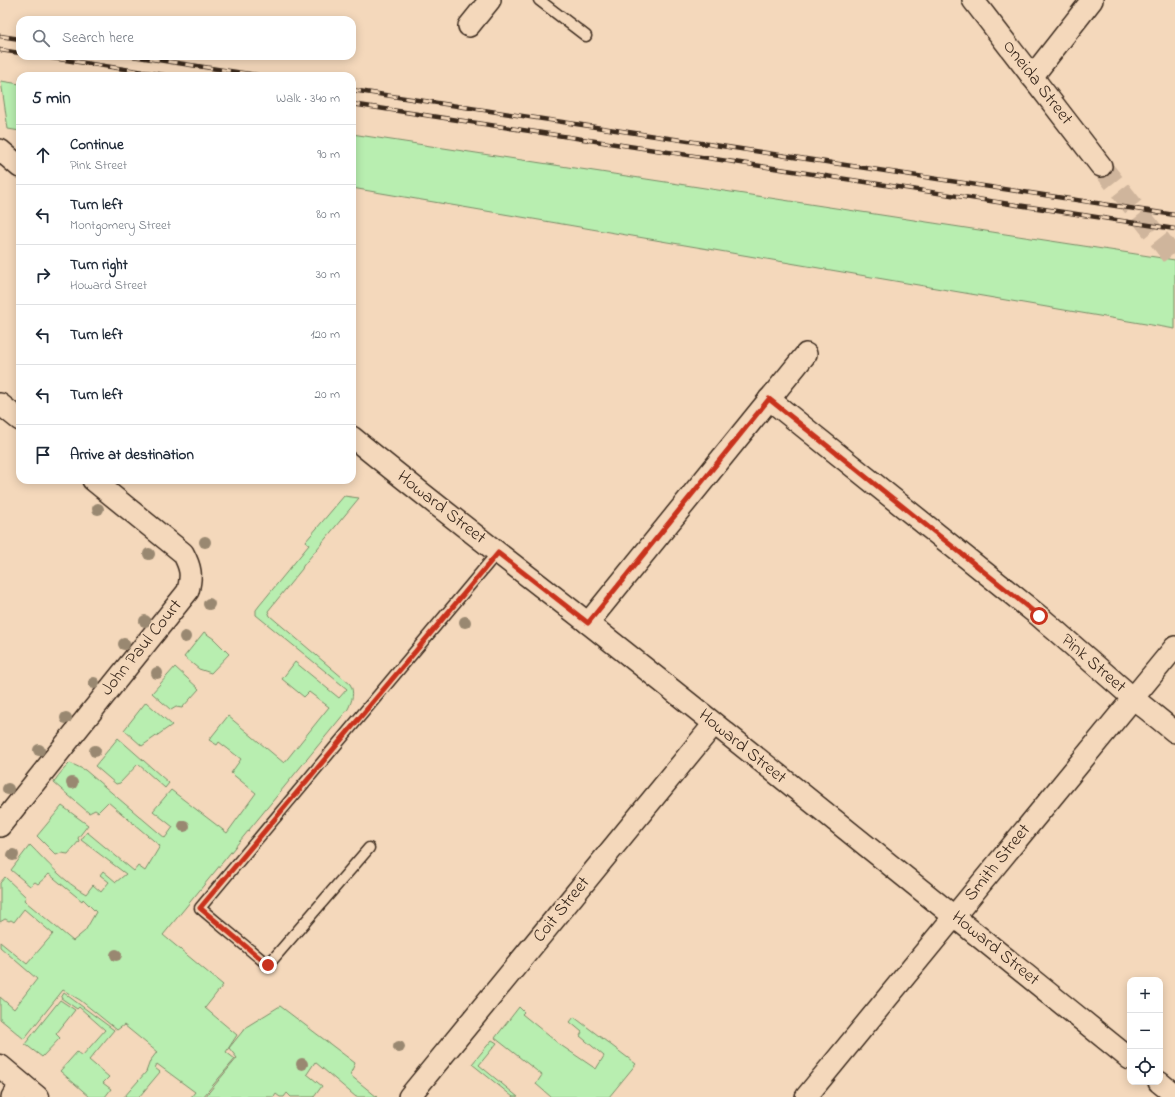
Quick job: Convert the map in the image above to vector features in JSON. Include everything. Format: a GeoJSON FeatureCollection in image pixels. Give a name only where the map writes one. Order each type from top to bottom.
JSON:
{"type":"FeatureCollection","features":[{"type":"Feature","properties":{"kind":"main road"},"geometry":{"type":"LineString","coordinates":[[0,1066],[24,1093]]}},
{"type":"Feature","properties":{"kind":"street"},"geometry":{"type":"LineString","coordinates":[[469,26],[490,0]]}},
{"type":"Feature","properties":{"kind":"street","name":"Oneida Street"},"geometry":{"type":"LineString","coordinates":[[973,0],[1101,166]]}},
{"type":"Feature","properties":{"kind":"street"},"geometry":{"type":"LineString","coordinates":[[1032,77],[1092,0]]}},
{"type":"Feature","properties":{"kind":"street"},"geometry":{"type":"LineString","coordinates":[[0,150],[16,164]]}},
{"type":"Feature","properties":{"kind":"street"},"geometry":{"type":"LineString","coordinates":[[588,623],[806,354]]}},
{"type":"Feature","properties":{"kind":"street","name":"Pink Street"},"geometry":{"type":"LineString","coordinates":[[769,399],[1039,616],[1133,698],[1175,732]]}},
{"type":"Feature","properties":{"kind":"street"},"geometry":{"type":"LineString","coordinates":[[0,404],[16,417]]}},
{"type":"Feature","properties":{"kind":"street","name":"Howard Street"},"geometry":{"type":"LineString","coordinates":[[356,440],[413,487],[588,623],[1127,1057]]}},
{"type":"Feature","properties":{"kind":"street","name":"John Paul Court"},"geometry":{"type":"LineString","coordinates":[[0,826],[188,591],[191,578],[188,563],[183,553],[98,484]]}},
{"type":"Feature","properties":{"kind":"street","name":"Smith Street"},"geometry":{"type":"LineString","coordinates":[[806,1097],[1175,647]]}},
{"type":"Feature","properties":{"kind":"street","name":"Coit Street"},"geometry":{"type":"LineString","coordinates":[[410,1097],[714,724]]}},
{"type":"Feature","properties":{"kind":"street"},"geometry":{"type":"LineString","coordinates":[[1163,1085],[1175,1095]]}},
{"type":"Feature","properties":{"kind":"lane"},"geometry":{"type":"LineString","coordinates":[[538,0],[586,36]]}},
{"type":"Feature","properties":{"kind":"lane"},"geometry":{"type":"LineString","coordinates":[[370,848],[268,965],[200,908],[498,553]]}},
{"type":"Feature","properties":{"kind":"green space"},"geometry":{"type":"Polygon","coordinates":[[[1,81],[16,83],[16,130],[8,129],[1,81]]]}},
{"type":"Feature","properties":{"kind":"green space"},"geometry":{"type":"Polygon","coordinates":[[[356,135],[1175,260],[1175,329],[356,189],[356,135]]]}},
{"type":"Feature","properties":{"kind":"green space"},"geometry":{"type":"Polygon","coordinates":[[[344,496],[359,498],[268,611],[270,616],[350,684],[353,693],[352,700],[348,709],[163,935],[223,985],[205,1008],[237,1035],[226,1052],[235,1059],[203,1097],[191,1097],[195,1092],[157,1064],[155,1068],[160,1072],[139,1097],[124,1097],[146,1072],[150,1061],[157,1052],[124,1025],[117,1030],[80,1000],[63,990],[24,1039],[0,1019],[0,997],[14,1009],[37,979],[0,947],[0,942],[27,964],[53,934],[24,909],[14,922],[5,919],[0,922],[0,883],[5,877],[26,897],[24,900],[26,902],[73,941],[85,931],[96,912],[83,899],[82,901],[49,874],[38,884],[35,882],[30,886],[11,870],[30,845],[63,878],[86,894],[93,885],[101,892],[109,882],[100,875],[103,871],[116,882],[126,874],[81,840],[87,832],[134,871],[138,866],[145,871],[160,846],[108,802],[98,812],[95,810],[89,813],[54,783],[70,763],[85,770],[165,838],[173,827],[153,811],[171,790],[227,833],[256,793],[231,773],[241,759],[219,742],[217,745],[209,740],[228,716],[284,763],[329,707],[309,692],[304,697],[282,679],[295,662],[339,698],[347,689],[256,615],[256,610],[259,606],[309,545],[306,541],[344,496]]]}},
{"type":"Feature","properties":{"kind":"green space"},"geometry":{"type":"Polygon","coordinates":[[[204,632],[214,639],[229,654],[211,673],[199,669],[184,657],[204,632]]]}},
{"type":"Feature","properties":{"kind":"green space"},"geometry":{"type":"Polygon","coordinates":[[[175,667],[199,689],[182,708],[176,707],[171,710],[152,693],[175,667]]]}},
{"type":"Feature","properties":{"kind":"green space"},"geometry":{"type":"Polygon","coordinates":[[[146,702],[172,725],[142,746],[124,730],[146,702]]]}},
{"type":"Feature","properties":{"kind":"green space"},"geometry":{"type":"Polygon","coordinates":[[[118,738],[169,783],[165,788],[138,764],[120,783],[116,784],[95,766],[118,738]]]}},
{"type":"Feature","properties":{"kind":"green space"},"geometry":{"type":"Polygon","coordinates":[[[62,806],[88,825],[78,838],[79,841],[68,854],[61,853],[56,855],[37,836],[62,806]]]}},
{"type":"Feature","properties":{"kind":"green space"},"geometry":{"type":"Polygon","coordinates":[[[64,993],[114,1030],[89,1060],[109,1077],[103,1083],[111,1089],[105,1097],[90,1097],[60,1071],[77,1052],[82,1056],[105,1030],[79,1007],[77,1009],[61,998],[64,993]]]}},
{"type":"Feature","properties":{"kind":"green space"},"geometry":{"type":"Polygon","coordinates":[[[60,1000],[75,1010],[56,1034],[60,1038],[42,1057],[25,1044],[60,1000]]]}},
{"type":"Feature","properties":{"kind":"green space"},"geometry":{"type":"Polygon","coordinates":[[[280,1006],[355,1063],[350,1075],[377,1097],[356,1097],[315,1062],[307,1074],[322,1086],[314,1097],[291,1097],[287,1093],[284,1097],[280,1097],[276,1094],[274,1097],[205,1097],[237,1058],[229,1048],[246,1027],[280,1006]]]}},
{"type":"Feature","properties":{"kind":"green space"},"geometry":{"type":"Polygon","coordinates":[[[519,1007],[524,1012],[522,1014],[559,1044],[596,1069],[604,1056],[580,1036],[582,1032],[570,1022],[574,1017],[636,1064],[609,1097],[551,1097],[536,1084],[542,1075],[495,1038],[519,1007]]]}},
{"type":"Feature","properties":{"kind":"green space"},"geometry":{"type":"Polygon","coordinates":[[[492,1040],[497,1043],[479,1065],[518,1097],[513,1097],[472,1064],[492,1040]]]}},
{"type":"Feature","properties":{"kind":"tunnel"},"geometry":{"type":"LineString","coordinates":[[1101,166],[1175,259]]}},
{"type":"Feature","properties":{"kind":"railway"},"geometry":{"type":"LineString","coordinates":[[0,36],[16,38]]}},
{"type":"Feature","properties":{"kind":"railway"},"geometry":{"type":"LineString","coordinates":[[0,50],[16,52]]}},
{"type":"Feature","properties":{"kind":"railway"},"geometry":{"type":"LineString","coordinates":[[65,60],[144,72]]}},
{"type":"Feature","properties":{"kind":"railway"},"geometry":{"type":"LineString","coordinates":[[158,60],[237,72]]}},
{"type":"Feature","properties":{"kind":"railway"},"geometry":{"type":"LineString","coordinates":[[356,91],[1175,215]]}},
{"type":"Feature","properties":{"kind":"railway"},"geometry":{"type":"LineString","coordinates":[[356,105],[1175,229]]}},
{"type":"Feature","properties":{"kind":"route"},"geometry":{"type":"LineString","coordinates":[[268,965],[200,908],[258,836],[498,553],[588,623],[769,399],[1039,616]]}}]}
